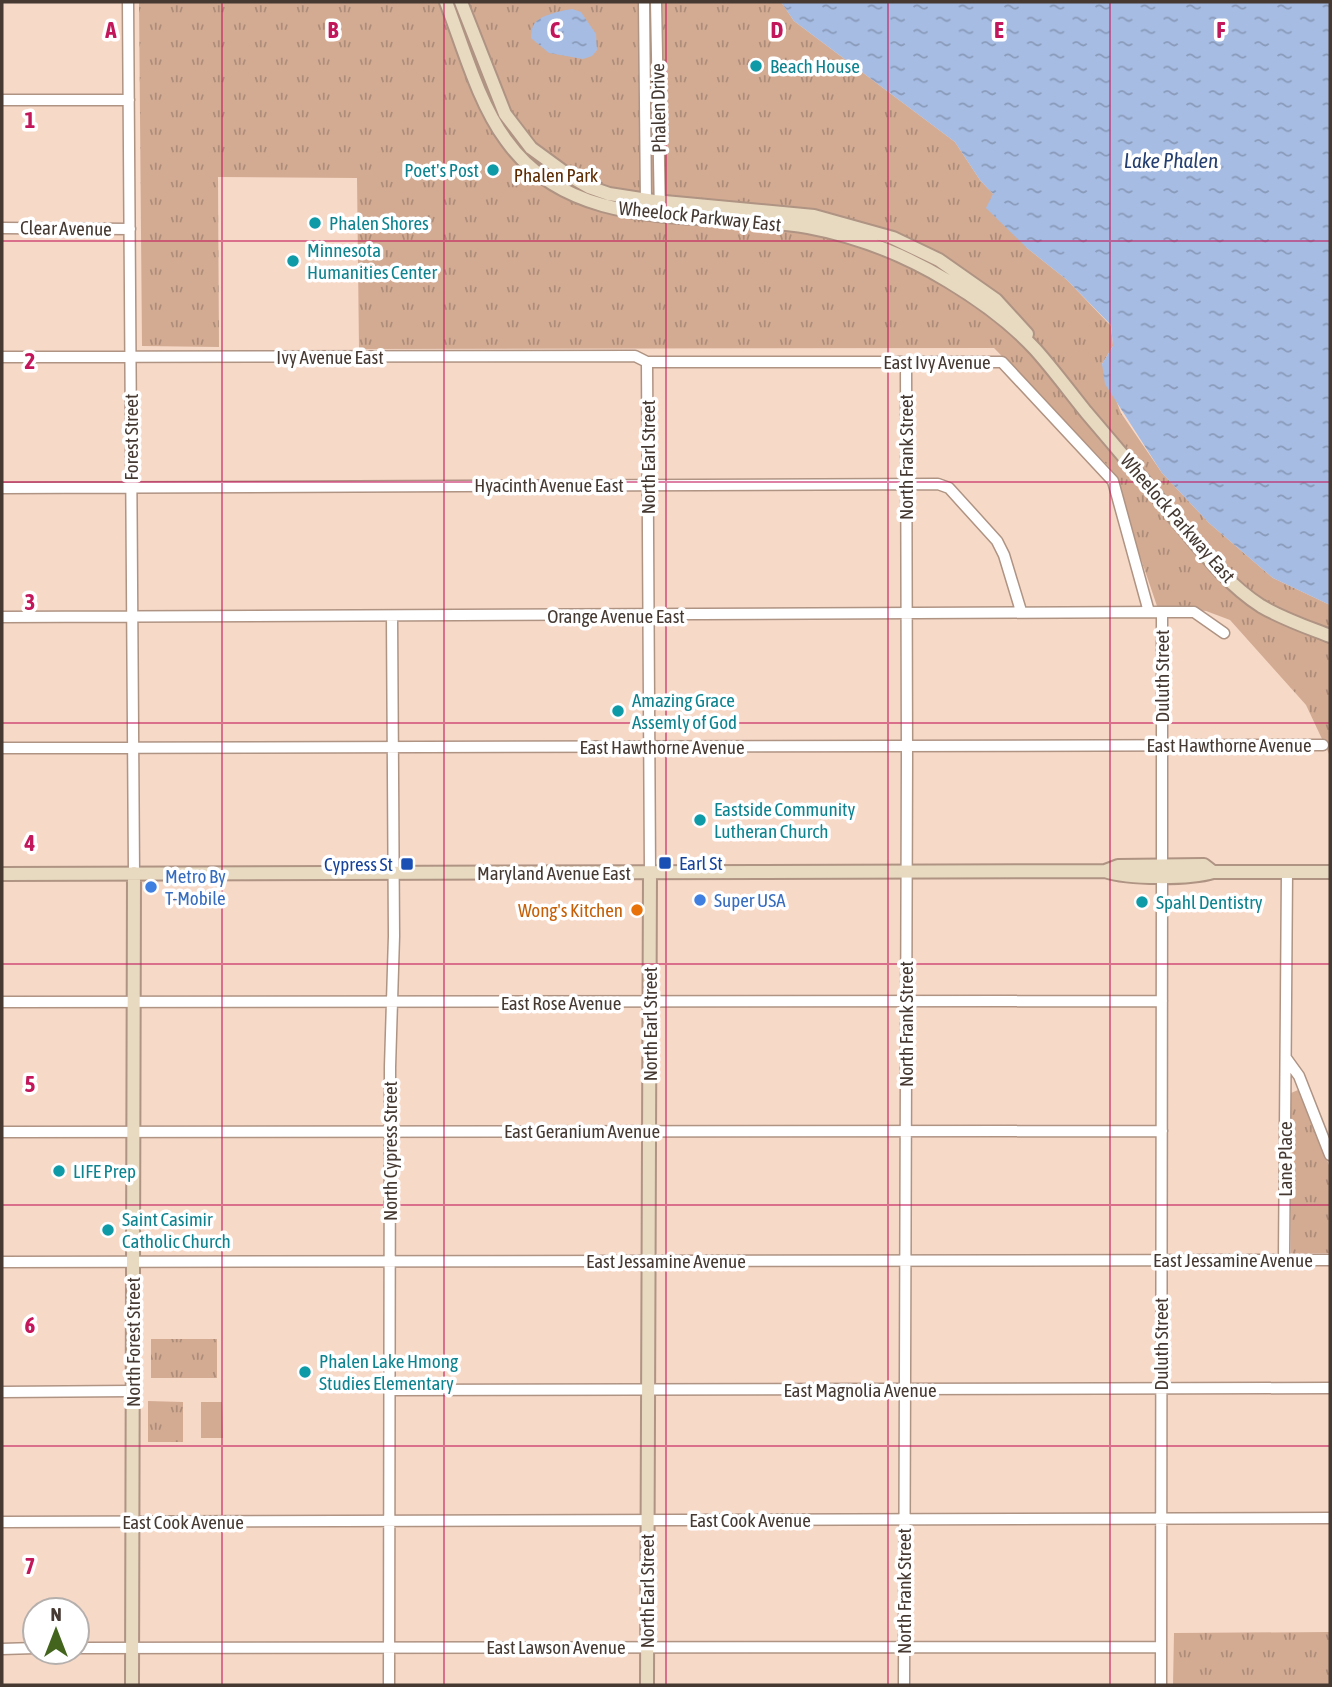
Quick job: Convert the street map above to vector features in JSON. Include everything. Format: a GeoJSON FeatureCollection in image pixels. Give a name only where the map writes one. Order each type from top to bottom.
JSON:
{"type":"FeatureCollection","features":[{"type":"Feature","properties":{"kind":"street","name":"Forest Street"},"geometry":{"type":"LineString","coordinates":[[128,2],[134,873]]}},
{"type":"Feature","properties":{"kind":"street","name":"Wheelock Parkway East"},"geometry":{"type":"LineString","coordinates":[[446,2],[492,119],[507,142],[544,179],[566,193],[588,202],[646,214],[807,227],[857,239],[911,260],[950,282],[986,307],[1034,347],[1220,572],[1259,605],[1292,622],[1330,634]]}},
{"type":"Feature","properties":{"kind":"street","name":"Wheelock Parkway East"},"geometry":{"type":"LineString","coordinates":[[461,2],[505,114],[531,148],[548,162],[589,187],[609,194],[646,200],[814,216],[893,238],[939,260],[996,300],[1025,330],[1034,347]]}},
{"type":"Feature","properties":{"kind":"street","name":"Phalen Drive"},"geometry":{"type":"LineString","coordinates":[[644,2],[646,214]]}},
{"type":"Feature","properties":{"kind":"street","name":"Phalen Drive"},"geometry":{"type":"LineString","coordinates":[[656,2],[660,215]]}},
{"type":"Feature","properties":{"kind":"street"},"geometry":{"type":"LineString","coordinates":[[2,100],[129,100]]}},
{"type":"Feature","properties":{"kind":"street","name":"Clear Avenue"},"geometry":{"type":"LineString","coordinates":[[2,228],[130,229]]}},
{"type":"Feature","properties":{"kind":"street","name":"Ivy Avenue East"},"geometry":{"type":"LineString","coordinates":[[2,357],[635,356],[652,362]]}},
{"type":"Feature","properties":{"kind":"street","name":"East Ivy Avenue"},"geometry":{"type":"LineString","coordinates":[[652,362],[1002,362],[1113,481],[1149,612]]}},
{"type":"Feature","properties":{"kind":"street","name":"North Earl Street"},"geometry":{"type":"LineString","coordinates":[[647,1685],[650,1131],[648,485],[652,362]]}},
{"type":"Feature","properties":{"kind":"street","name":"North Frank Street"},"geometry":{"type":"LineString","coordinates":[[904,1685],[906,362]]}},
{"type":"Feature","properties":{"kind":"street","name":"Hyacinth Avenue East"},"geometry":{"type":"LineString","coordinates":[[2,488],[938,484],[950,488],[1000,547],[1020,611]]}},
{"type":"Feature","properties":{"kind":"street","name":"Duluth Street"},"geometry":{"type":"LineString","coordinates":[[1161,1685],[1162,612]]}},
{"type":"Feature","properties":{"kind":"street","name":"Orange Avenue East"},"geometry":{"type":"LineString","coordinates":[[2,617],[1194,612],[1224,633]]}},
{"type":"Feature","properties":{"kind":"street","name":"North Cypress Street"},"geometry":{"type":"LineString","coordinates":[[389,1685],[392,616]]}},
{"type":"Feature","properties":{"kind":"street","name":"East Hawthorne Avenue"},"geometry":{"type":"LineString","coordinates":[[2,748],[1322,745]]}},
{"type":"Feature","properties":{"kind":"street","name":"Maryland Avenue East"},"geometry":{"type":"LineString","coordinates":[[2,874],[1105,871],[1118,876],[1162,871],[1203,875],[1213,872],[1330,872]]}},
{"type":"Feature","properties":{"kind":"street","name":"Lane Place"},"geometry":{"type":"LineString","coordinates":[[1284,1260],[1287,871]]}},
{"type":"Feature","properties":{"kind":"street","name":"North Forest Street"},"geometry":{"type":"LineString","coordinates":[[132,1685],[134,873]]}},
{"type":"Feature","properties":{"kind":"street","name":"East Rose Avenue"},"geometry":{"type":"LineString","coordinates":[[2,1002],[1162,1001]]}},
{"type":"Feature","properties":{"kind":"street","name":"Lane Place"},"geometry":{"type":"LineString","coordinates":[[1285,1058],[1299,1076],[1330,1155]]}},
{"type":"Feature","properties":{"kind":"street","name":"East Geranium Avenue"},"geometry":{"type":"LineString","coordinates":[[2,1132],[1162,1130]]}},
{"type":"Feature","properties":{"kind":"street","name":"East Jessamine Avenue"},"geometry":{"type":"LineString","coordinates":[[2,1262],[1330,1260]]}},
{"type":"Feature","properties":{"kind":"street","name":"East Magnolia Avenue"},"geometry":{"type":"LineString","coordinates":[[389,1390],[1330,1388]]}},
{"type":"Feature","properties":{"kind":"street"},"geometry":{"type":"LineString","coordinates":[[2,1392],[132,1391]]}},
{"type":"Feature","properties":{"kind":"street","name":"East Cook Avenue"},"geometry":{"type":"LineString","coordinates":[[2,1522],[1330,1518]]}},
{"type":"Feature","properties":{"kind":"street","name":"East Lawson Avenue"},"geometry":{"type":"LineString","coordinates":[[91,1648],[1161,1647]]}},
{"type":"Feature","properties":{"kind":"street"},"geometry":{"type":"LineString","coordinates":[[2,1648],[21,1648]]}},
{"type":"Feature","properties":{"kind":"green space","name":"Phalen Park"},"geometry":{"type":"Polygon","coordinates":[[[139,2],[781,2],[794,21],[955,142],[980,180],[993,194],[1027,248],[1067,280],[1111,326],[1113,346],[1102,364],[1121,413],[1162,473],[1209,523],[1273,578],[1330,605],[1330,756],[1306,705],[1230,620],[1206,611],[1157,606],[1110,468],[994,348],[359,349],[357,178],[218,177],[219,347],[142,346],[139,2]]]}},
{"type":"Feature","properties":{"kind":"green space"},"geometry":{"type":"Polygon","coordinates":[[[1298,1090],[1307,1104],[1330,1168],[1330,1253],[1291,1253],[1291,1093],[1298,1090]]]}},
{"type":"Feature","properties":{"kind":"green space"},"geometry":{"type":"Polygon","coordinates":[[[151,1339],[217,1339],[217,1378],[151,1378],[151,1339]]]}},
{"type":"Feature","properties":{"kind":"green space"},"geometry":{"type":"Polygon","coordinates":[[[148,1401],[183,1402],[183,1442],[148,1442],[148,1401]]]}},
{"type":"Feature","properties":{"kind":"green space"},"geometry":{"type":"Polygon","coordinates":[[[201,1402],[222,1402],[223,1438],[201,1438],[201,1402]]]}},
{"type":"Feature","properties":{"kind":"green space"},"geometry":{"type":"Polygon","coordinates":[[[1330,1632],[1330,1685],[1173,1685],[1174,1633],[1330,1632]]]}},
{"type":"Feature","properties":{"kind":"water","name":"Lake Phalen"},"geometry":{"type":"Polygon","coordinates":[[[781,2],[1330,2],[1330,605],[1273,578],[1209,523],[1162,473],[1105,384],[1102,364],[1113,346],[1111,325],[1067,280],[1027,248],[986,208],[993,194],[980,180],[955,142],[794,21],[781,2]]]}},
{"type":"Feature","properties":{"kind":"water"},"geometry":{"type":"Polygon","coordinates":[[[572,9],[581,12],[596,34],[597,50],[592,56],[583,59],[549,53],[531,38],[533,26],[540,19],[572,9]]]}},
{"type":"Feature","properties":{"kind":"place","name":"Beach House"},"geometry":{"type":"Point","coordinates":[756,66]}},
{"type":"Feature","properties":{"kind":"place","name":"Poet's Post"},"geometry":{"type":"Point","coordinates":[493,170]}},
{"type":"Feature","properties":{"kind":"place","name":"Phalen Shores"},"geometry":{"type":"Point","coordinates":[315,223]}},
{"type":"Feature","properties":{"kind":"place","name":"Minnesota Humanities Center"},"geometry":{"type":"Point","coordinates":[293,261]}},
{"type":"Feature","properties":{"kind":"place","name":"Amazing Grace Assemly of God"},"geometry":{"type":"Point","coordinates":[618,711]}},
{"type":"Feature","properties":{"kind":"place","name":"Eastside Community Lutheran Church"},"geometry":{"type":"Point","coordinates":[700,820]}},
{"type":"Feature","properties":{"kind":"place","name":"Earl St"},"geometry":{"type":"Point","coordinates":[665,863]}},
{"type":"Feature","properties":{"kind":"place","name":"Cypress St"},"geometry":{"type":"Point","coordinates":[407,864]}},
{"type":"Feature","properties":{"kind":"place","name":"Metro By T-Mobile"},"geometry":{"type":"Point","coordinates":[151,887]}},
{"type":"Feature","properties":{"kind":"place","name":"Super USA"},"geometry":{"type":"Point","coordinates":[700,900]}},
{"type":"Feature","properties":{"kind":"place","name":"Spahl Dentistry"},"geometry":{"type":"Point","coordinates":[1142,902]}},
{"type":"Feature","properties":{"kind":"place","name":"Wong's Kitchen"},"geometry":{"type":"Point","coordinates":[637,910]}},
{"type":"Feature","properties":{"kind":"place","name":"LIFE Prep"},"geometry":{"type":"Point","coordinates":[59,1171]}},
{"type":"Feature","properties":{"kind":"place","name":"Saint Casimir Catholic Church"},"geometry":{"type":"Point","coordinates":[108,1230]}},
{"type":"Feature","properties":{"kind":"place","name":"Phalen Lake Hmong Studies Elementary"},"geometry":{"type":"Point","coordinates":[305,1372]}}]}
